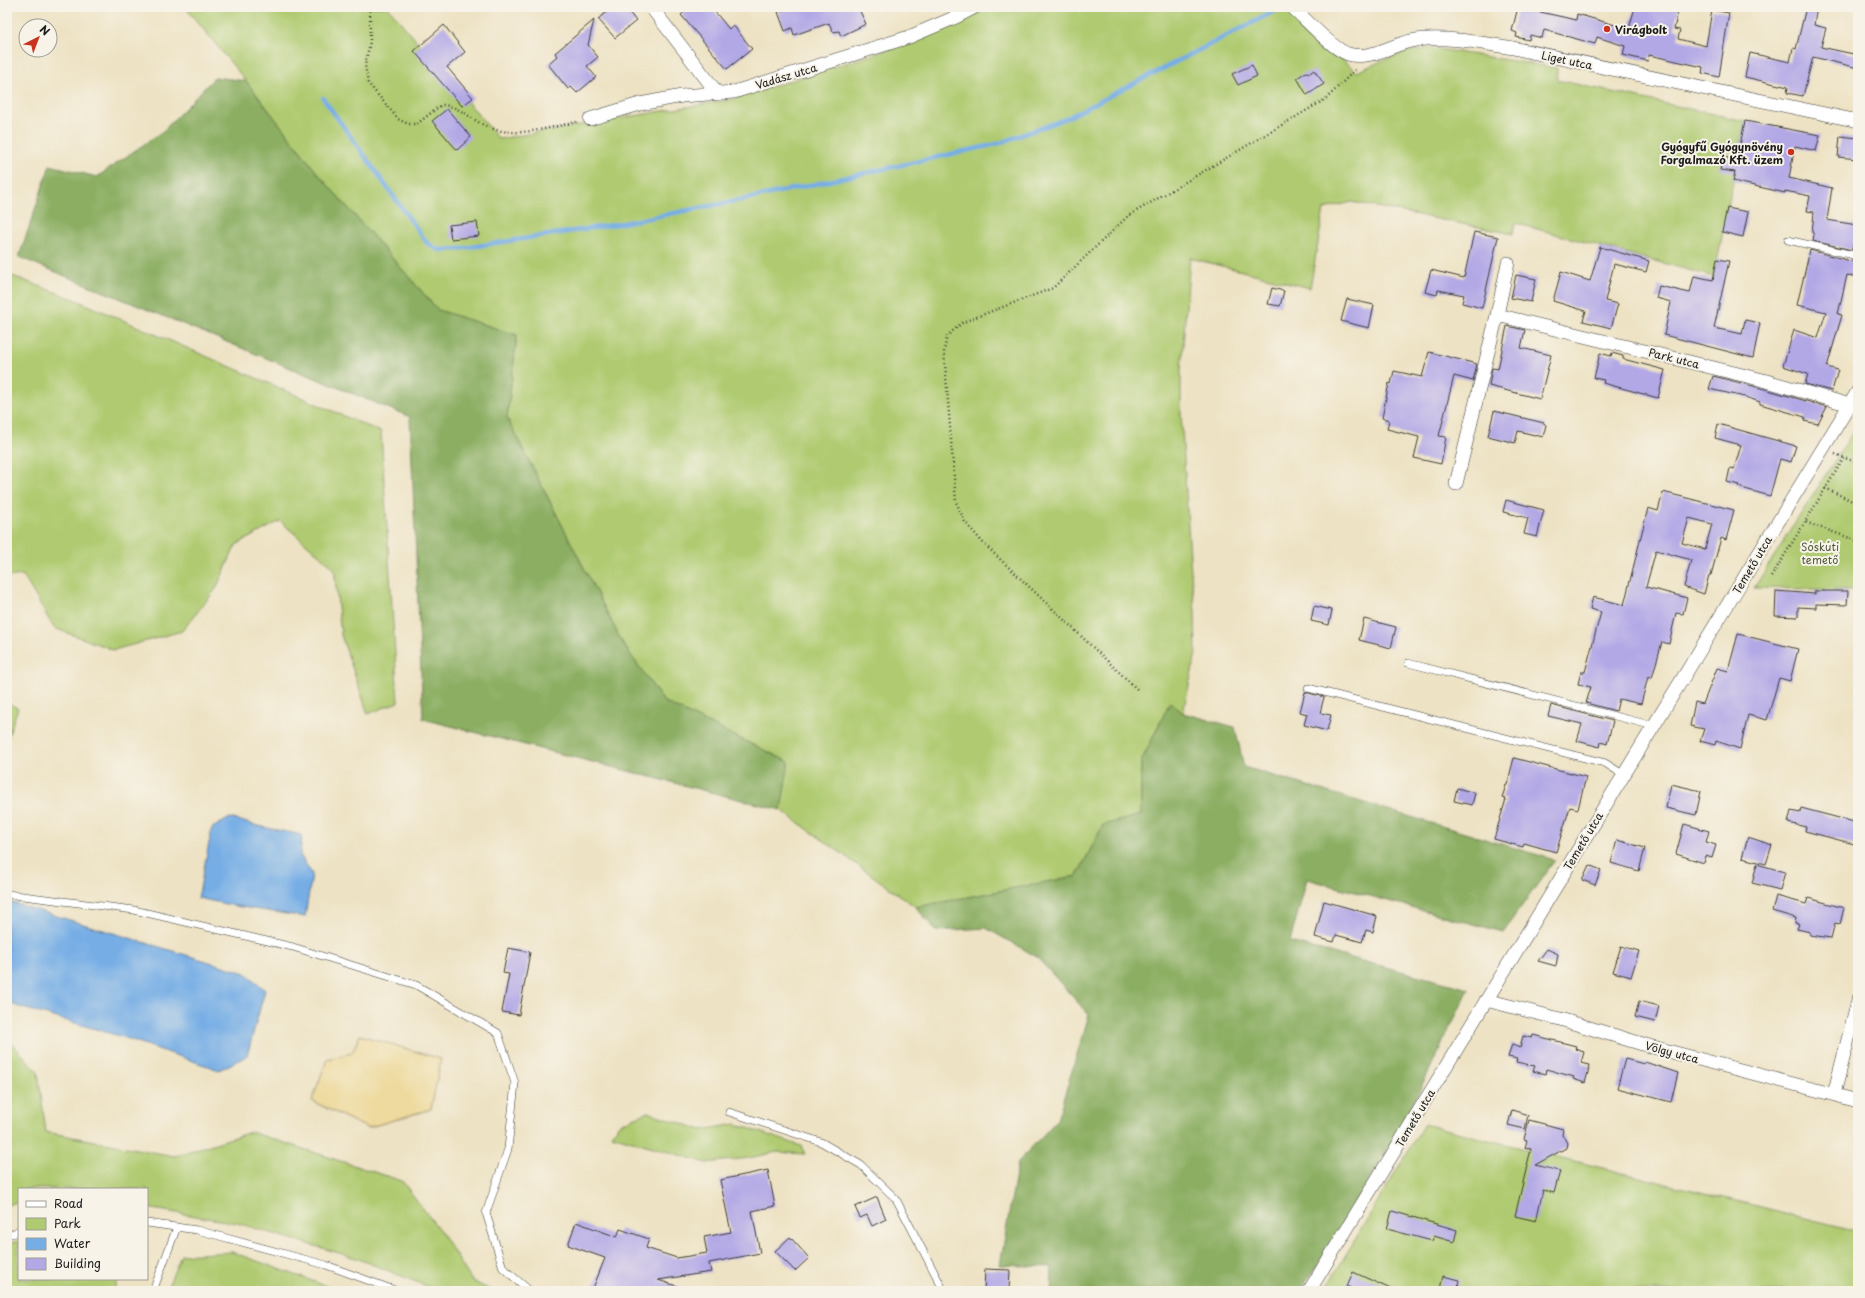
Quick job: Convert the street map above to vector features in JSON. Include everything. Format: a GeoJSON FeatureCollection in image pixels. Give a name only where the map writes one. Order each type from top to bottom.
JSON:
{"type":"FeatureCollection","features":[{"type":"Feature","properties":{"kind":"street"},"geometry":{"type":"LineString","coordinates":[[651,7],[718,94]]}},
{"type":"Feature","properties":{"kind":"street","name":"Vadász utca"},"geometry":{"type":"LineString","coordinates":[[590,119],[640,104],[682,96],[734,92],[909,37],[956,17],[975,7]]}},
{"type":"Feature","properties":{"kind":"street","name":"Liget utca"},"geometry":{"type":"LineString","coordinates":[[1292,7],[1338,49],[1357,56],[1370,55],[1415,40],[1467,41],[1513,48],[1858,121]]}},
{"type":"Feature","properties":{"kind":"street"},"geometry":{"type":"LineString","coordinates":[[1456,484],[1497,315],[1508,263]]}},
{"type":"Feature","properties":{"kind":"street","name":"Park utca"},"geometry":{"type":"LineString","coordinates":[[1497,315],[1763,380],[1850,405]]}},
{"type":"Feature","properties":{"kind":"street","name":"Temető utca"},"geometry":{"type":"LineString","coordinates":[[1309,1291],[1858,392]]}},
{"type":"Feature","properties":{"kind":"street","name":"Völgy utca"},"geometry":{"type":"LineString","coordinates":[[1486,1000],[1560,1019],[1649,1046],[1858,1101]]}},
{"type":"Feature","properties":{"kind":"street"},"geometry":{"type":"LineString","coordinates":[[1834,1094],[1858,1000]]}},
{"type":"Feature","properties":{"kind":"lane"},"geometry":{"type":"LineString","coordinates":[[1788,240],[1858,256]]}},
{"type":"Feature","properties":{"kind":"lane"},"geometry":{"type":"LineString","coordinates":[[1408,663],[1654,726]]}},
{"type":"Feature","properties":{"kind":"lane"},"geometry":{"type":"LineString","coordinates":[[1308,688],[1605,763],[1624,775]]}},
{"type":"Feature","properties":{"kind":"lane"},"geometry":{"type":"LineString","coordinates":[[7,894],[134,910],[293,947],[416,985],[498,1033],[515,1083],[508,1149],[486,1213],[503,1268],[530,1291]]}},
{"type":"Feature","properties":{"kind":"lane"},"geometry":{"type":"LineString","coordinates":[[729,1112],[821,1142],[861,1165],[896,1199],[944,1291]]}},
{"type":"Feature","properties":{"kind":"lane"},"geometry":{"type":"LineString","coordinates":[[148,1224],[196,1230],[326,1265],[397,1291]]}},
{"type":"Feature","properties":{"kind":"lane"},"geometry":{"type":"LineString","coordinates":[[153,1291],[177,1227]]}},
{"type":"Feature","properties":{"kind":"lane"},"geometry":{"type":"LineString","coordinates":[[7,1233],[13,1234],[18,1231]]}},
{"type":"Feature","properties":{"kind":"path"},"geometry":{"type":"LineString","coordinates":[[370,7],[370,42],[365,65],[368,83],[398,119],[408,124],[417,124],[441,105],[452,105],[489,127],[506,132],[537,130],[590,119]]}},
{"type":"Feature","properties":{"kind":"path"},"geometry":{"type":"LineString","coordinates":[[1137,689],[984,544],[965,522],[956,502],[944,351],[947,336],[963,322],[1053,288],[1128,216],[1326,99],[1370,55]]}},
{"type":"Feature","properties":{"kind":"path"},"geometry":{"type":"LineString","coordinates":[[1823,448],[1858,463]]}},
{"type":"Feature","properties":{"kind":"path"},"geometry":{"type":"LineString","coordinates":[[1771,577],[1844,458]]}},
{"type":"Feature","properties":{"kind":"path"},"geometry":{"type":"LineString","coordinates":[[1825,488],[1858,504]]}},
{"type":"Feature","properties":{"kind":"path"},"geometry":{"type":"LineString","coordinates":[[1805,522],[1858,541]]}},
{"type":"Feature","properties":{"kind":"green space"},"geometry":{"type":"Polygon","coordinates":[[[185,7],[388,7],[499,139],[733,99],[909,43],[959,22],[987,7],[1283,7],[1357,72],[1406,52],[1432,48],[1557,68],[1557,80],[1745,121],[1714,277],[1515,223],[1513,234],[1352,202],[1324,209],[1310,288],[1190,258],[1181,370],[1181,413],[1191,573],[1195,612],[1196,653],[1183,713],[1170,702],[1141,762],[1141,815],[1103,825],[1077,876],[916,907],[781,810],[788,762],[664,702],[623,644],[507,418],[517,335],[438,310],[319,175],[246,81],[185,7]]]}},
{"type":"Feature","properties":{"kind":"green space"},"geometry":{"type":"Polygon","coordinates":[[[215,77],[246,81],[319,175],[438,310],[517,335],[507,418],[623,644],[664,702],[789,762],[781,810],[423,719],[410,417],[19,257],[50,165],[97,177],[163,131],[215,77]]]}},
{"type":"Feature","properties":{"kind":"green space"},"geometry":{"type":"Polygon","coordinates":[[[7,274],[74,299],[381,432],[398,702],[368,714],[341,635],[334,568],[280,521],[236,545],[216,589],[182,631],[114,650],[54,628],[23,575],[7,577],[7,274]]]}},
{"type":"Feature","properties":{"kind":"green space","name":"Sóskúti temető"},"geometry":{"type":"Polygon","coordinates":[[[1858,424],[1858,590],[1754,588],[1858,424]]]}},
{"type":"Feature","properties":{"kind":"green space"},"geometry":{"type":"Polygon","coordinates":[[[1170,702],[1183,713],[1235,727],[1244,767],[1555,860],[1503,932],[1307,879],[1290,942],[1469,989],[1405,1120],[1318,1266],[1298,1291],[1051,1291],[1052,1267],[1000,1265],[1018,1162],[1057,1120],[1089,1015],[1037,957],[986,928],[936,931],[916,907],[1077,876],[1103,825],[1141,815],[1141,762],[1170,702]]]}},
{"type":"Feature","properties":{"kind":"green space"},"geometry":{"type":"Polygon","coordinates":[[[7,703],[18,708],[7,740],[7,703]]]}},
{"type":"Feature","properties":{"kind":"green space"},"geometry":{"type":"Polygon","coordinates":[[[7,1038],[38,1072],[46,1132],[174,1156],[251,1132],[402,1181],[441,1232],[472,1281],[493,1291],[439,1291],[356,1258],[237,1223],[148,1208],[148,1188],[18,1188],[18,1202],[7,1205],[7,1038]]]}},
{"type":"Feature","properties":{"kind":"green space"},"geometry":{"type":"Polygon","coordinates":[[[648,1112],[702,1130],[736,1124],[801,1146],[805,1154],[777,1152],[749,1158],[707,1163],[612,1135],[619,1124],[648,1112]]]}},
{"type":"Feature","properties":{"kind":"green space"},"geometry":{"type":"Polygon","coordinates":[[[1424,1124],[1858,1231],[1858,1291],[1321,1291],[1329,1283],[1424,1124]]]}},
{"type":"Feature","properties":{"kind":"green space"},"geometry":{"type":"Polygon","coordinates":[[[18,1241],[18,1280],[118,1280],[114,1291],[7,1291],[7,1244],[18,1241]]]}},
{"type":"Feature","properties":{"kind":"green space"},"geometry":{"type":"Polygon","coordinates":[[[232,1252],[340,1291],[166,1291],[181,1255],[232,1252]]]}},
{"type":"Feature","properties":{"kind":"sand"},"geometry":{"type":"Polygon","coordinates":[[[360,1035],[441,1059],[431,1109],[367,1128],[312,1101],[327,1059],[352,1053],[360,1035]]]}},
{"type":"Feature","properties":{"kind":"water"},"geometry":{"type":"Polygon","coordinates":[[[230,818],[258,826],[302,835],[300,855],[312,874],[305,917],[235,906],[198,898],[212,828],[230,818]]]}},
{"type":"Feature","properties":{"kind":"water"},"geometry":{"type":"Polygon","coordinates":[[[7,901],[246,973],[265,990],[247,1056],[219,1070],[123,1037],[16,1006],[7,999],[7,901]]]}},
{"type":"Feature","properties":{"kind":"building"},"geometry":{"type":"Polygon","coordinates":[[[613,7],[625,7],[636,21],[615,38],[598,19],[613,7]]]}},
{"type":"Feature","properties":{"kind":"building"},"geometry":{"type":"Polygon","coordinates":[[[690,7],[711,7],[729,29],[733,25],[752,49],[727,69],[681,15],[690,7]]]}},
{"type":"Feature","properties":{"kind":"building"},"geometry":{"type":"Polygon","coordinates":[[[793,7],[858,7],[866,24],[841,36],[839,31],[833,32],[829,23],[794,35],[792,28],[785,31],[778,12],[793,7]]]}},
{"type":"Feature","properties":{"kind":"building"},"geometry":{"type":"Polygon","coordinates":[[[1518,7],[1576,20],[1577,14],[1629,29],[1635,7],[1679,7],[1674,29],[1680,30],[1678,39],[1706,46],[1712,10],[1729,13],[1719,77],[1702,73],[1703,67],[1649,55],[1648,61],[1623,55],[1625,46],[1597,37],[1595,44],[1544,30],[1542,38],[1530,35],[1529,40],[1516,37],[1517,33],[1512,31],[1518,7]]]}},
{"type":"Feature","properties":{"kind":"building"},"geometry":{"type":"Polygon","coordinates":[[[1806,7],[1817,7],[1814,25],[1826,28],[1821,47],[1858,55],[1858,68],[1813,57],[1803,96],[1787,93],[1788,87],[1745,77],[1750,53],[1790,62],[1793,48],[1796,49],[1806,7]]]}},
{"type":"Feature","properties":{"kind":"building"},"geometry":{"type":"Polygon","coordinates":[[[594,20],[588,45],[598,57],[587,66],[596,77],[577,93],[571,87],[568,89],[548,64],[557,56],[555,53],[594,20]]]}},
{"type":"Feature","properties":{"kind":"building"},"geometry":{"type":"Polygon","coordinates":[[[444,25],[465,52],[447,67],[473,98],[462,106],[414,51],[444,25]]]}},
{"type":"Feature","properties":{"kind":"building"},"geometry":{"type":"Polygon","coordinates":[[[1252,65],[1257,76],[1238,85],[1232,74],[1252,65]]]}},
{"type":"Feature","properties":{"kind":"building"},"geometry":{"type":"Polygon","coordinates":[[[1314,70],[1324,84],[1307,95],[1297,78],[1306,72],[1310,73],[1314,70]]]}},
{"type":"Feature","properties":{"kind":"building"},"geometry":{"type":"Polygon","coordinates":[[[447,109],[471,137],[457,150],[432,121],[447,109]]]}},
{"type":"Feature","properties":{"kind":"building"},"geometry":{"type":"Polygon","coordinates":[[[1745,121],[1820,135],[1816,151],[1795,146],[1789,178],[1832,188],[1827,220],[1857,225],[1852,250],[1813,241],[1814,234],[1812,233],[1814,212],[1807,211],[1810,196],[1785,191],[1785,193],[1733,181],[1735,172],[1720,170],[1723,157],[1737,160],[1745,121]]]}},
{"type":"Feature","properties":{"kind":"building"},"geometry":{"type":"Polygon","coordinates":[[[1840,136],[1858,138],[1858,159],[1838,157],[1840,136]]]}},
{"type":"Feature","properties":{"kind":"building"},"geometry":{"type":"Polygon","coordinates":[[[1727,208],[1748,212],[1743,237],[1722,232],[1727,208]]]}},
{"type":"Feature","properties":{"kind":"building"},"geometry":{"type":"Polygon","coordinates":[[[477,222],[479,236],[451,239],[449,225],[477,222]]]}},
{"type":"Feature","properties":{"kind":"building"},"geometry":{"type":"Polygon","coordinates":[[[1474,232],[1498,237],[1482,308],[1462,303],[1464,295],[1438,290],[1437,295],[1425,292],[1431,270],[1464,278],[1474,232]]]}},
{"type":"Feature","properties":{"kind":"building"},"geometry":{"type":"Polygon","coordinates":[[[1600,247],[1649,261],[1646,272],[1614,264],[1605,301],[1618,304],[1611,328],[1583,321],[1586,311],[1553,301],[1561,272],[1590,281],[1600,247]]]}},
{"type":"Feature","properties":{"kind":"building"},"geometry":{"type":"Polygon","coordinates":[[[1810,250],[1858,263],[1858,277],[1847,275],[1838,314],[1842,315],[1827,367],[1838,370],[1832,391],[1805,384],[1808,374],[1783,366],[1794,330],[1818,338],[1826,312],[1797,305],[1810,250]]]}},
{"type":"Feature","properties":{"kind":"building"},"geometry":{"type":"Polygon","coordinates":[[[1717,259],[1729,261],[1714,328],[1742,334],[1745,320],[1760,323],[1753,358],[1664,335],[1671,302],[1656,298],[1659,286],[1690,293],[1694,276],[1713,280],[1717,259]]]}},
{"type":"Feature","properties":{"kind":"building"},"geometry":{"type":"Polygon","coordinates":[[[1516,275],[1536,279],[1531,302],[1511,298],[1516,275]]]}},
{"type":"Feature","properties":{"kind":"building"},"geometry":{"type":"Polygon","coordinates":[[[1272,288],[1284,291],[1280,306],[1268,304],[1272,288]]]}},
{"type":"Feature","properties":{"kind":"building"},"geometry":{"type":"Polygon","coordinates":[[[1347,299],[1374,305],[1369,328],[1341,321],[1347,299]]]}},
{"type":"Feature","properties":{"kind":"building"},"geometry":{"type":"Polygon","coordinates":[[[1507,326],[1525,330],[1521,348],[1551,355],[1540,399],[1489,386],[1492,368],[1498,369],[1507,326]]]}},
{"type":"Feature","properties":{"kind":"building"},"geometry":{"type":"Polygon","coordinates":[[[1429,352],[1477,364],[1473,381],[1454,376],[1439,436],[1446,437],[1441,464],[1414,458],[1419,437],[1387,429],[1389,420],[1382,418],[1389,383],[1391,384],[1394,371],[1422,377],[1429,352]]]}},
{"type":"Feature","properties":{"kind":"building"},"geometry":{"type":"Polygon","coordinates":[[[1600,353],[1611,356],[1612,353],[1623,356],[1623,359],[1665,370],[1658,398],[1603,383],[1604,380],[1594,378],[1600,353]]]}},
{"type":"Feature","properties":{"kind":"building"},"geometry":{"type":"Polygon","coordinates":[[[1713,376],[1827,407],[1818,424],[1804,421],[1805,417],[1760,404],[1760,402],[1745,397],[1709,389],[1713,376]]]}},
{"type":"Feature","properties":{"kind":"building"},"geometry":{"type":"Polygon","coordinates":[[[1494,411],[1544,423],[1546,425],[1543,437],[1518,431],[1515,443],[1488,436],[1494,411]]]}},
{"type":"Feature","properties":{"kind":"building"},"geometry":{"type":"Polygon","coordinates":[[[1718,424],[1796,446],[1791,462],[1780,459],[1770,496],[1738,487],[1739,485],[1727,482],[1730,468],[1734,469],[1741,445],[1715,438],[1718,424]]]}},
{"type":"Feature","properties":{"kind":"building"},"geometry":{"type":"Polygon","coordinates":[[[1663,492],[1734,510],[1726,540],[1721,538],[1704,594],[1684,587],[1691,560],[1656,550],[1646,587],[1687,598],[1683,614],[1676,613],[1669,644],[1662,642],[1652,678],[1648,677],[1641,704],[1619,699],[1616,711],[1586,703],[1591,687],[1578,684],[1581,672],[1585,672],[1601,612],[1590,609],[1593,597],[1624,605],[1648,508],[1658,511],[1663,492]],[[1689,518],[1682,543],[1705,549],[1712,524],[1689,518]]]}},
{"type":"Feature","properties":{"kind":"building"},"geometry":{"type":"Polygon","coordinates":[[[1506,500],[1544,510],[1537,537],[1524,534],[1528,518],[1503,512],[1506,500]]]}},
{"type":"Feature","properties":{"kind":"building"},"geometry":{"type":"Polygon","coordinates":[[[1776,591],[1815,594],[1815,591],[1848,591],[1847,605],[1816,604],[1816,608],[1798,607],[1798,617],[1775,616],[1776,591]]]}},
{"type":"Feature","properties":{"kind":"building"},"geometry":{"type":"Polygon","coordinates":[[[1314,606],[1332,610],[1329,625],[1311,621],[1314,606]]]}},
{"type":"Feature","properties":{"kind":"building"},"geometry":{"type":"Polygon","coordinates":[[[1364,619],[1396,627],[1391,648],[1359,640],[1364,619]]]}},
{"type":"Feature","properties":{"kind":"building"},"geometry":{"type":"Polygon","coordinates":[[[1738,634],[1798,649],[1790,681],[1779,678],[1767,720],[1748,715],[1740,749],[1716,741],[1715,745],[1700,741],[1704,729],[1690,726],[1695,702],[1703,704],[1717,668],[1728,671],[1738,634]]]}},
{"type":"Feature","properties":{"kind":"building"},"geometry":{"type":"Polygon","coordinates":[[[1305,692],[1324,697],[1320,713],[1331,715],[1327,731],[1304,725],[1307,714],[1300,712],[1305,692]]]}},
{"type":"Feature","properties":{"kind":"building"},"geometry":{"type":"Polygon","coordinates":[[[1551,705],[1613,721],[1607,744],[1601,742],[1600,747],[1577,741],[1582,724],[1548,716],[1551,705]]]}},
{"type":"Feature","properties":{"kind":"building"},"geometry":{"type":"Polygon","coordinates":[[[1514,758],[1586,777],[1578,809],[1570,807],[1556,852],[1524,843],[1523,847],[1494,839],[1506,799],[1502,798],[1514,758]]]}},
{"type":"Feature","properties":{"kind":"building"},"geometry":{"type":"Polygon","coordinates":[[[1671,784],[1701,791],[1696,815],[1666,808],[1671,784]]]}},
{"type":"Feature","properties":{"kind":"building"},"geometry":{"type":"Polygon","coordinates":[[[1457,788],[1475,793],[1472,805],[1454,801],[1457,788]]]}},
{"type":"Feature","properties":{"kind":"building"},"geometry":{"type":"Polygon","coordinates":[[[1801,808],[1858,823],[1858,845],[1805,831],[1806,827],[1788,823],[1791,811],[1800,813],[1801,808]]]}},
{"type":"Feature","properties":{"kind":"building"},"geometry":{"type":"Polygon","coordinates":[[[1684,824],[1709,831],[1706,842],[1716,845],[1712,858],[1706,856],[1704,863],[1676,854],[1684,824]]]}},
{"type":"Feature","properties":{"kind":"building"},"geometry":{"type":"Polygon","coordinates":[[[1748,837],[1772,845],[1766,864],[1742,858],[1748,837]]]}},
{"type":"Feature","properties":{"kind":"building"},"geometry":{"type":"Polygon","coordinates":[[[1617,840],[1645,848],[1639,871],[1611,863],[1617,840]]]}},
{"type":"Feature","properties":{"kind":"building"},"geometry":{"type":"Polygon","coordinates":[[[1757,864],[1785,872],[1780,890],[1752,883],[1757,864]]]}},
{"type":"Feature","properties":{"kind":"building"},"geometry":{"type":"Polygon","coordinates":[[[1589,865],[1601,870],[1595,885],[1582,880],[1589,865]]]}},
{"type":"Feature","properties":{"kind":"building"},"geometry":{"type":"Polygon","coordinates":[[[1776,896],[1806,904],[1808,898],[1844,908],[1840,924],[1835,923],[1831,938],[1810,935],[1810,932],[1797,929],[1799,924],[1795,923],[1796,918],[1772,911],[1776,896]]]}},
{"type":"Feature","properties":{"kind":"building"},"geometry":{"type":"Polygon","coordinates":[[[1324,901],[1377,916],[1373,932],[1366,930],[1362,942],[1336,935],[1334,942],[1315,937],[1324,901]]]}},
{"type":"Feature","properties":{"kind":"building"},"geometry":{"type":"Polygon","coordinates":[[[1621,946],[1639,951],[1631,977],[1613,972],[1621,946]]]}},
{"type":"Feature","properties":{"kind":"building"},"geometry":{"type":"Polygon","coordinates":[[[508,948],[530,952],[519,1015],[502,1012],[509,974],[503,973],[508,948]]]}},
{"type":"Feature","properties":{"kind":"building"},"geometry":{"type":"Polygon","coordinates":[[[1547,949],[1558,954],[1556,966],[1538,961],[1547,949]]]}},
{"type":"Feature","properties":{"kind":"building"},"geometry":{"type":"Polygon","coordinates":[[[1639,1001],[1659,1006],[1655,1022],[1635,1017],[1639,1001]]]}},
{"type":"Feature","properties":{"kind":"building"},"geometry":{"type":"Polygon","coordinates":[[[1533,1035],[1576,1046],[1575,1049],[1584,1052],[1581,1063],[1590,1065],[1585,1083],[1573,1079],[1574,1077],[1546,1069],[1545,1074],[1533,1071],[1535,1066],[1516,1062],[1517,1059],[1508,1057],[1512,1044],[1520,1047],[1523,1036],[1532,1038],[1533,1035]]]}},
{"type":"Feature","properties":{"kind":"building"},"geometry":{"type":"Polygon","coordinates":[[[1625,1059],[1644,1064],[1645,1062],[1678,1073],[1671,1102],[1617,1088],[1625,1059]]]}},
{"type":"Feature","properties":{"kind":"building"},"geometry":{"type":"Polygon","coordinates":[[[1512,1110],[1528,1115],[1525,1129],[1508,1125],[1512,1110]]]}},
{"type":"Feature","properties":{"kind":"building"},"geometry":{"type":"Polygon","coordinates":[[[1529,1120],[1563,1129],[1562,1134],[1567,1143],[1566,1148],[1535,1165],[1560,1171],[1554,1193],[1543,1190],[1536,1221],[1515,1216],[1531,1149],[1525,1148],[1527,1140],[1524,1139],[1529,1120]]]}},
{"type":"Feature","properties":{"kind":"building"},"geometry":{"type":"Polygon","coordinates":[[[768,1170],[775,1206],[752,1211],[760,1253],[709,1263],[711,1272],[658,1280],[686,1289],[685,1291],[592,1291],[605,1258],[568,1245],[576,1222],[617,1237],[620,1229],[649,1239],[646,1248],[677,1258],[707,1253],[704,1237],[731,1232],[720,1180],[768,1170]]]}},
{"type":"Feature","properties":{"kind":"building"},"geometry":{"type":"Polygon","coordinates":[[[877,1197],[886,1219],[872,1226],[867,1215],[860,1218],[855,1207],[877,1197]]]}},
{"type":"Feature","properties":{"kind":"building"},"geometry":{"type":"Polygon","coordinates":[[[1392,1211],[1457,1230],[1454,1242],[1434,1236],[1432,1241],[1387,1229],[1392,1211]]]}},
{"type":"Feature","properties":{"kind":"building"},"geometry":{"type":"Polygon","coordinates":[[[790,1237],[809,1258],[795,1271],[775,1251],[790,1237]]]}},
{"type":"Feature","properties":{"kind":"building"},"geometry":{"type":"Polygon","coordinates":[[[985,1269],[1010,1270],[1009,1291],[984,1291],[985,1269]]]}},
{"type":"Feature","properties":{"kind":"building"},"geometry":{"type":"Polygon","coordinates":[[[1353,1272],[1395,1291],[1359,1291],[1347,1286],[1353,1272]]]}},
{"type":"Feature","properties":{"kind":"building"},"geometry":{"type":"Polygon","coordinates":[[[1443,1276],[1460,1280],[1457,1291],[1440,1289],[1443,1276]]]}},
{"type":"Feature","properties":{"kind":"waterway"},"geometry":{"type":"LineString","coordinates":[[323,98],[427,243],[439,250],[458,249],[618,224],[756,197],[997,144],[1065,119],[1281,8]]}},
{"type":"Feature","properties":{"kind":"place","name":"Virágbolt"},"geometry":{"type":"Point","coordinates":[1607,29]}},
{"type":"Feature","properties":{"kind":"place","name":"Gyógyfű Gyógynövény Forgalmazó Kft. üzem"},"geometry":{"type":"Point","coordinates":[1791,152]}}]}
